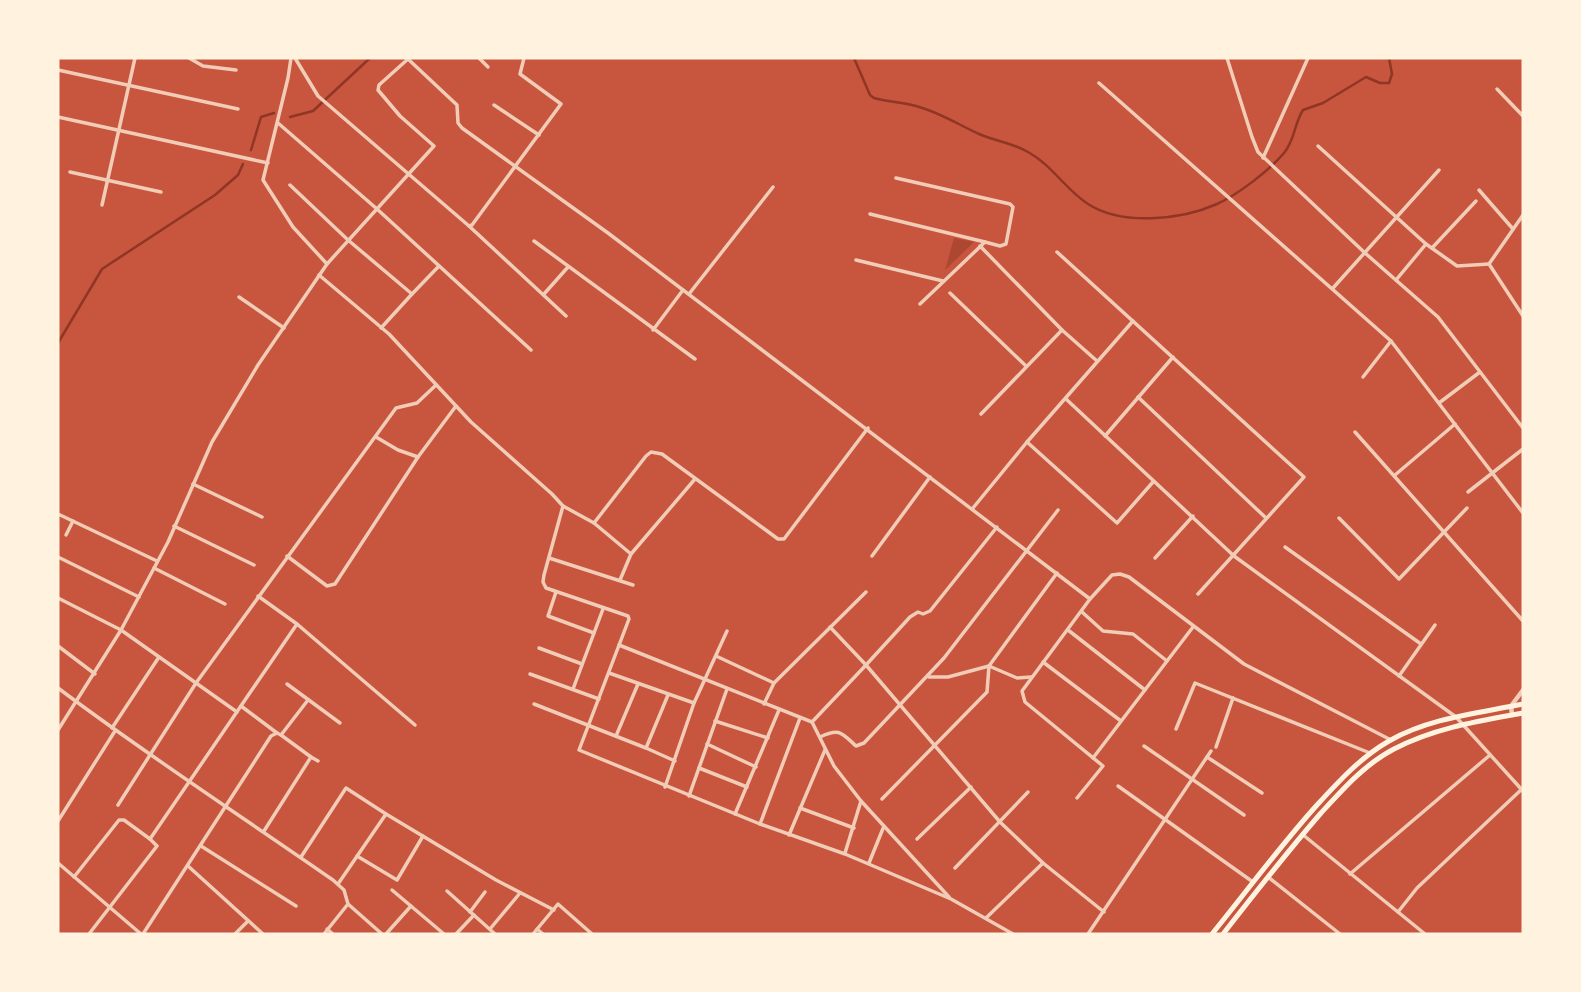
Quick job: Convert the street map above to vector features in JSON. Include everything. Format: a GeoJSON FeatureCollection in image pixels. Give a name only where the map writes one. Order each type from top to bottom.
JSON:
{"type":"FeatureCollection","features":[{"type":"Feature","properties":{"kind":"main road"},"geometry":{"type":"LineString","coordinates":[[1212,934],[1296,828],[1333,787],[1370,753],[1391,740],[1455,717],[1523,704]]}},
{"type":"Feature","properties":{"kind":"main road"},"geometry":{"type":"LineString","coordinates":[[1223,934],[1303,834],[1346,785],[1373,763],[1394,749],[1462,724],[1523,713]]}},
{"type":"Feature","properties":{"kind":"street"},"geometry":{"type":"LineString","coordinates":[[102,205],[135,58]]}},
{"type":"Feature","properties":{"kind":"street"},"geometry":{"type":"LineString","coordinates":[[189,58],[204,66],[236,70]]}},
{"type":"Feature","properties":{"kind":"street"},"geometry":{"type":"LineString","coordinates":[[293,58],[321,98],[469,226],[566,316]]}},
{"type":"Feature","properties":{"kind":"street"},"geometry":{"type":"LineString","coordinates":[[293,58],[264,180],[270,194],[293,226],[327,264]]}},
{"type":"Feature","properties":{"kind":"street"},"geometry":{"type":"LineString","coordinates":[[58,730],[121,630],[154,568],[212,442],[258,365],[327,264],[434,146],[400,116],[378,90],[379,85],[409,58],[457,106],[458,123],[462,128],[683,289],[1090,599]]}},
{"type":"Feature","properties":{"kind":"street"},"geometry":{"type":"LineString","coordinates":[[479,58],[488,67]]}},
{"type":"Feature","properties":{"kind":"street"},"geometry":{"type":"LineString","coordinates":[[469,226],[561,104],[520,74],[524,58]]}},
{"type":"Feature","properties":{"kind":"street"},"geometry":{"type":"LineString","coordinates":[[1227,58],[1252,137],[1263,158],[1438,317],[1523,428]]}},
{"type":"Feature","properties":{"kind":"street"},"geometry":{"type":"LineString","coordinates":[[1263,158],[1308,58]]}},
{"type":"Feature","properties":{"kind":"street"},"geometry":{"type":"LineString","coordinates":[[58,70],[238,109]]}},
{"type":"Feature","properties":{"kind":"street"},"geometry":{"type":"LineString","coordinates":[[1099,83],[1391,341],[1523,513]]}},
{"type":"Feature","properties":{"kind":"street"},"geometry":{"type":"LineString","coordinates":[[1497,89],[1523,116]]}},
{"type":"Feature","properties":{"kind":"street"},"geometry":{"type":"LineString","coordinates":[[494,105],[539,135]]}},
{"type":"Feature","properties":{"kind":"street"},"geometry":{"type":"LineString","coordinates":[[58,117],[268,163]]}},
{"type":"Feature","properties":{"kind":"street"},"geometry":{"type":"LineString","coordinates":[[278,123],[377,209],[531,350]]}},
{"type":"Feature","properties":{"kind":"street"},"geometry":{"type":"LineString","coordinates":[[1318,146],[1426,244],[1457,266],[1489,264]]}},
{"type":"Feature","properties":{"kind":"street"},"geometry":{"type":"LineString","coordinates":[[1333,288],[1439,170]]}},
{"type":"Feature","properties":{"kind":"street"},"geometry":{"type":"LineString","coordinates":[[70,172],[161,192]]}},
{"type":"Feature","properties":{"kind":"street"},"geometry":{"type":"LineString","coordinates":[[870,214],[1000,246],[1006,244],[1013,211],[1010,204],[896,178]]}},
{"type":"Feature","properties":{"kind":"street"},"geometry":{"type":"LineString","coordinates":[[290,185],[348,240],[412,293]]}},
{"type":"Feature","properties":{"kind":"street"},"geometry":{"type":"LineString","coordinates":[[689,294],[773,187]]}},
{"type":"Feature","properties":{"kind":"street"},"geometry":{"type":"LineString","coordinates":[[1479,190],[1513,229]]}},
{"type":"Feature","properties":{"kind":"street"},"geometry":{"type":"LineString","coordinates":[[1433,248],[1476,201]]}},
{"type":"Feature","properties":{"kind":"street"},"geometry":{"type":"LineString","coordinates":[[1489,264],[1523,215]]}},
{"type":"Feature","properties":{"kind":"street"},"geometry":{"type":"LineString","coordinates":[[534,241],[695,359]]}},
{"type":"Feature","properties":{"kind":"street"},"geometry":{"type":"LineString","coordinates":[[920,304],[985,242]]}},
{"type":"Feature","properties":{"kind":"street"},"geometry":{"type":"LineString","coordinates":[[1396,280],[1426,244]]}},
{"type":"Feature","properties":{"kind":"street"},"geometry":{"type":"LineString","coordinates":[[981,246],[1062,330],[1097,361]]}},
{"type":"Feature","properties":{"kind":"street"},"geometry":{"type":"LineString","coordinates":[[1058,252],[1304,477],[1198,594]]}},
{"type":"Feature","properties":{"kind":"street"},"geometry":{"type":"LineString","coordinates":[[856,260],[943,281]]}},
{"type":"Feature","properties":{"kind":"street"},"geometry":{"type":"LineString","coordinates":[[1489,264],[1523,316]]}},
{"type":"Feature","properties":{"kind":"street"},"geometry":{"type":"LineString","coordinates":[[382,328],[439,266]]}},
{"type":"Feature","properties":{"kind":"street"},"geometry":{"type":"LineString","coordinates":[[543,295],[568,267]]}},
{"type":"Feature","properties":{"kind":"street"},"geometry":{"type":"LineString","coordinates":[[320,275],[382,328],[456,406],[563,506],[594,523],[631,554]]}},
{"type":"Feature","properties":{"kind":"street"},"geometry":{"type":"LineString","coordinates":[[653,330],[683,289]]}},
{"type":"Feature","properties":{"kind":"street"},"geometry":{"type":"LineString","coordinates":[[950,293],[1026,366]]}},
{"type":"Feature","properties":{"kind":"street"},"geometry":{"type":"LineString","coordinates":[[239,297],[284,328]]}},
{"type":"Feature","properties":{"kind":"street"},"geometry":{"type":"LineString","coordinates":[[973,509],[1027,442],[1133,321]]}},
{"type":"Feature","properties":{"kind":"street"},"geometry":{"type":"LineString","coordinates":[[981,414],[1062,330]]}},
{"type":"Feature","properties":{"kind":"street"},"geometry":{"type":"LineString","coordinates":[[1363,377],[1391,341]]}},
{"type":"Feature","properties":{"kind":"street"},"geometry":{"type":"LineString","coordinates":[[1105,436],[1172,357]]}},
{"type":"Feature","properties":{"kind":"street"},"geometry":{"type":"LineString","coordinates":[[1438,403],[1480,372]]}},
{"type":"Feature","properties":{"kind":"street"},"geometry":{"type":"LineString","coordinates":[[118,805],[197,683],[396,408],[417,403],[436,385]]}},
{"type":"Feature","properties":{"kind":"street"},"geometry":{"type":"LineString","coordinates":[[1138,397],[1266,518]]}},
{"type":"Feature","properties":{"kind":"street"},"geometry":{"type":"LineString","coordinates":[[1066,399],[1234,556],[1455,717],[1523,789],[1417,888],[1398,912]]}},
{"type":"Feature","properties":{"kind":"street"},"geometry":{"type":"LineString","coordinates":[[287,556],[327,586],[335,584],[418,457],[456,406]]}},
{"type":"Feature","properties":{"kind":"street"},"geometry":{"type":"LineString","coordinates":[[1395,476],[1455,424]]}},
{"type":"Feature","properties":{"kind":"street"},"geometry":{"type":"LineString","coordinates":[[594,523],[651,452],[663,454],[778,539],[783,539],[868,428]]}},
{"type":"Feature","properties":{"kind":"street"},"geometry":{"type":"LineString","coordinates":[[1355,432],[1523,621]]}},
{"type":"Feature","properties":{"kind":"street"},"geometry":{"type":"LineString","coordinates":[[376,437],[398,450],[418,457]]}},
{"type":"Feature","properties":{"kind":"street"},"geometry":{"type":"LineString","coordinates":[[1027,442],[1117,523],[1153,482]]}},
{"type":"Feature","properties":{"kind":"street"},"geometry":{"type":"LineString","coordinates":[[1468,492],[1523,449]]}},
{"type":"Feature","properties":{"kind":"street"},"geometry":{"type":"LineString","coordinates":[[872,556],[930,477]]}},
{"type":"Feature","properties":{"kind":"street"},"geometry":{"type":"LineString","coordinates":[[620,580],[631,554],[695,479]]}},
{"type":"Feature","properties":{"kind":"street"},"geometry":{"type":"LineString","coordinates":[[193,484],[262,517]]}},
{"type":"Feature","properties":{"kind":"street"},"geometry":{"type":"LineString","coordinates":[[563,506],[543,582],[546,588],[628,616],[629,619],[579,750],[665,787],[869,864],[951,899],[1013,934]]}},
{"type":"Feature","properties":{"kind":"street"},"geometry":{"type":"LineString","coordinates":[[1339,518],[1399,579],[1442,531],[1467,508]]}},
{"type":"Feature","properties":{"kind":"street"},"geometry":{"type":"LineString","coordinates":[[820,737],[838,732],[856,746],[860,746],[927,677],[1058,510]]}},
{"type":"Feature","properties":{"kind":"street"},"geometry":{"type":"LineString","coordinates":[[58,514],[157,561]]}},
{"type":"Feature","properties":{"kind":"street"},"geometry":{"type":"LineString","coordinates":[[1155,558],[1192,516]]}},
{"type":"Feature","properties":{"kind":"street"},"geometry":{"type":"LineString","coordinates":[[66,535],[73,521]]}},
{"type":"Feature","properties":{"kind":"street"},"geometry":{"type":"LineString","coordinates":[[174,526],[254,565]]}},
{"type":"Feature","properties":{"kind":"street"},"geometry":{"type":"LineString","coordinates":[[811,722],[910,617],[918,612],[923,614],[930,611],[997,527]]}},
{"type":"Feature","properties":{"kind":"street"},"geometry":{"type":"LineString","coordinates":[[1285,547],[1422,644]]}},
{"type":"Feature","properties":{"kind":"street"},"geometry":{"type":"LineString","coordinates":[[58,557],[139,597]]}},
{"type":"Feature","properties":{"kind":"street"},"geometry":{"type":"LineString","coordinates":[[549,558],[633,585]]}},
{"type":"Feature","properties":{"kind":"street"},"geometry":{"type":"LineString","coordinates":[[154,568],[225,604]]}},
{"type":"Feature","properties":{"kind":"street"},"geometry":{"type":"LineString","coordinates":[[882,799],[987,692],[989,666],[1057,573]]}},
{"type":"Feature","properties":{"kind":"street"},"geometry":{"type":"LineString","coordinates":[[1077,798],[1103,768],[1025,702],[1022,691],[1090,599],[1112,575],[1129,577],[1244,664],[1391,740]]}},
{"type":"Feature","properties":{"kind":"street"},"geometry":{"type":"LineString","coordinates":[[556,592],[548,616],[594,633]]}},
{"type":"Feature","properties":{"kind":"street"},"geometry":{"type":"LineString","coordinates":[[764,704],[774,683],[866,592]]}},
{"type":"Feature","properties":{"kind":"street"},"geometry":{"type":"LineString","coordinates":[[258,596],[297,624],[415,725]]}},
{"type":"Feature","properties":{"kind":"street"},"geometry":{"type":"LineString","coordinates":[[58,598],[121,630],[237,712]]}},
{"type":"Feature","properties":{"kind":"street"},"geometry":{"type":"LineString","coordinates":[[573,689],[603,608]]}},
{"type":"Feature","properties":{"kind":"street"},"geometry":{"type":"LineString","coordinates":[[1082,611],[1102,631],[1133,634],[1167,661]]}},
{"type":"Feature","properties":{"kind":"street"},"geometry":{"type":"LineString","coordinates":[[150,839],[297,624]]}},
{"type":"Feature","properties":{"kind":"street"},"geometry":{"type":"LineString","coordinates":[[1399,676],[1435,625]]}},
{"type":"Feature","properties":{"kind":"street"},"geometry":{"type":"LineString","coordinates":[[830,627],[866,665],[1000,822],[1043,863],[1104,912]]}},
{"type":"Feature","properties":{"kind":"street"},"geometry":{"type":"LineString","coordinates":[[1093,758],[1194,627]]}},
{"type":"Feature","properties":{"kind":"street"},"geometry":{"type":"LineString","coordinates":[[1068,630],[1145,690]]}},
{"type":"Feature","properties":{"kind":"street"},"geometry":{"type":"LineString","coordinates":[[665,787],[694,703],[707,680],[727,631]]}},
{"type":"Feature","properties":{"kind":"street"},"geometry":{"type":"LineString","coordinates":[[619,645],[811,722],[834,765],[861,801],[951,899]]}},
{"type":"Feature","properties":{"kind":"street"},"geometry":{"type":"LineString","coordinates":[[58,646],[95,674]]}},
{"type":"Feature","properties":{"kind":"street"},"geometry":{"type":"LineString","coordinates":[[539,648],[582,664]]}},
{"type":"Feature","properties":{"kind":"street"},"geometry":{"type":"LineString","coordinates":[[716,656],[774,683]]}},
{"type":"Feature","properties":{"kind":"street"},"geometry":{"type":"LineString","coordinates":[[58,821],[159,657]]}},
{"type":"Feature","properties":{"kind":"street"},"geometry":{"type":"LineString","coordinates":[[1043,662],[1121,721]]}},
{"type":"Feature","properties":{"kind":"street"},"geometry":{"type":"LineString","coordinates":[[927,677],[948,677],[989,666],[1017,678],[1031,677]]}},
{"type":"Feature","properties":{"kind":"street"},"geometry":{"type":"LineString","coordinates":[[609,673],[694,703]]}},
{"type":"Feature","properties":{"kind":"street"},"geometry":{"type":"LineString","coordinates":[[530,674],[599,699]]}},
{"type":"Feature","properties":{"kind":"street"},"geometry":{"type":"LineString","coordinates":[[1176,729],[1195,683],[1370,753]]}},
{"type":"Feature","properties":{"kind":"street"},"geometry":{"type":"LineString","coordinates":[[287,684],[340,723]]}},
{"type":"Feature","properties":{"kind":"street"},"geometry":{"type":"LineString","coordinates":[[615,736],[638,684]]}},
{"type":"Feature","properties":{"kind":"street"},"geometry":{"type":"LineString","coordinates":[[58,688],[338,884],[344,890],[348,904],[384,934],[411,906]]}},
{"type":"Feature","properties":{"kind":"street"},"geometry":{"type":"LineString","coordinates":[[689,796],[727,689]]}},
{"type":"Feature","properties":{"kind":"street"},"geometry":{"type":"LineString","coordinates":[[1512,715],[1511,706],[1523,690]]}},
{"type":"Feature","properties":{"kind":"street"},"geometry":{"type":"LineString","coordinates":[[646,748],[668,695]]}},
{"type":"Feature","properties":{"kind":"street"},"geometry":{"type":"LineString","coordinates":[[1216,747],[1233,698]]}},
{"type":"Feature","properties":{"kind":"street"},"geometry":{"type":"LineString","coordinates":[[58,863],[142,934],[271,736],[279,734],[308,700]]}},
{"type":"Feature","properties":{"kind":"street"},"geometry":{"type":"LineString","coordinates":[[534,704],[675,761]]}},
{"type":"Feature","properties":{"kind":"street"},"geometry":{"type":"LineString","coordinates":[[240,706],[318,761]]}},
{"type":"Feature","properties":{"kind":"street"},"geometry":{"type":"LineString","coordinates":[[735,814],[779,710]]}},
{"type":"Feature","properties":{"kind":"street"},"geometry":{"type":"LineString","coordinates":[[760,824],[800,718]]}},
{"type":"Feature","properties":{"kind":"street"},"geometry":{"type":"LineString","coordinates":[[715,721],[768,738]]}},
{"type":"Feature","properties":{"kind":"street"},"geometry":{"type":"LineString","coordinates":[[707,744],[756,767]]}},
{"type":"Feature","properties":{"kind":"street"},"geometry":{"type":"LineString","coordinates":[[1144,746],[1244,815]]}},
{"type":"Feature","properties":{"kind":"street"},"geometry":{"type":"LineString","coordinates":[[789,835],[826,748]]}},
{"type":"Feature","properties":{"kind":"street"},"geometry":{"type":"LineString","coordinates":[[1088,934],[1211,751]]}},
{"type":"Feature","properties":{"kind":"street"},"geometry":{"type":"LineString","coordinates":[[1350,874],[1490,755]]}},
{"type":"Feature","properties":{"kind":"street"},"geometry":{"type":"LineString","coordinates":[[264,831],[310,757]]}},
{"type":"Feature","properties":{"kind":"street"},"geometry":{"type":"LineString","coordinates":[[1207,757],[1262,793]]}},
{"type":"Feature","properties":{"kind":"street"},"geometry":{"type":"LineString","coordinates":[[699,768],[747,788]]}},
{"type":"Feature","properties":{"kind":"street"},"geometry":{"type":"LineString","coordinates":[[1118,786],[1253,883]]}},
{"type":"Feature","properties":{"kind":"street"},"geometry":{"type":"LineString","coordinates":[[916,839],[971,787]]}},
{"type":"Feature","properties":{"kind":"street"},"geometry":{"type":"LineString","coordinates":[[301,857],[346,788],[520,893],[554,910]]}},
{"type":"Feature","properties":{"kind":"street"},"geometry":{"type":"LineString","coordinates":[[955,868],[1028,792]]}},
{"type":"Feature","properties":{"kind":"street"},"geometry":{"type":"LineString","coordinates":[[845,854],[861,801]]}},
{"type":"Feature","properties":{"kind":"street"},"geometry":{"type":"LineString","coordinates":[[800,808],[853,828]]}},
{"type":"Feature","properties":{"kind":"street"},"geometry":{"type":"LineString","coordinates":[[338,884],[386,814]]}},
{"type":"Feature","properties":{"kind":"street"},"geometry":{"type":"LineString","coordinates":[[74,877],[118,820],[124,820],[157,846],[89,934]]}},
{"type":"Feature","properties":{"kind":"street"},"geometry":{"type":"LineString","coordinates":[[869,864],[884,826]]}},
{"type":"Feature","properties":{"kind":"street"},"geometry":{"type":"LineString","coordinates":[[1303,834],[1425,934]]}},
{"type":"Feature","properties":{"kind":"street"},"geometry":{"type":"LineString","coordinates":[[357,856],[397,880],[423,836]]}},
{"type":"Feature","properties":{"kind":"street"},"geometry":{"type":"LineString","coordinates":[[201,846],[296,906]]}},
{"type":"Feature","properties":{"kind":"street"},"geometry":{"type":"LineString","coordinates":[[985,918],[1043,863]]}},
{"type":"Feature","properties":{"kind":"street"},"geometry":{"type":"LineString","coordinates":[[188,866],[263,934]]}},
{"type":"Feature","properties":{"kind":"street"},"geometry":{"type":"LineString","coordinates":[[1268,877],[1340,934]]}},
{"type":"Feature","properties":{"kind":"street"},"geometry":{"type":"LineString","coordinates":[[392,890],[444,934]]}},
{"type":"Feature","properties":{"kind":"street"},"geometry":{"type":"LineString","coordinates":[[447,891],[495,934]]}},
{"type":"Feature","properties":{"kind":"street"},"geometry":{"type":"LineString","coordinates":[[456,934],[485,892]]}},
{"type":"Feature","properties":{"kind":"street"},"geometry":{"type":"LineString","coordinates":[[490,930],[520,893]]}},
{"type":"Feature","properties":{"kind":"street"},"geometry":{"type":"LineString","coordinates":[[324,934],[348,904]]}},
{"type":"Feature","properties":{"kind":"street"},"geometry":{"type":"LineString","coordinates":[[533,934],[558,904],[593,934]]}},
{"type":"Feature","properties":{"kind":"street"},"geometry":{"type":"LineString","coordinates":[[234,934],[248,921]]}},
{"type":"Feature","properties":{"kind":"street"},"geometry":{"type":"LineString","coordinates":[[327,929],[333,934]]}},
{"type":"Feature","properties":{"kind":"street"},"geometry":{"type":"LineString","coordinates":[[537,929],[543,934]]}},
{"type":"Feature","properties":{"kind":"shaded area"},"geometry":{"type":"Polygon","coordinates":[[[954,238],[974,242],[945,270],[954,238]]]}},
{"type":"Feature","properties":{"kind":"waterway"},"geometry":{"type":"LineString","coordinates":[[290,117],[313,111],[370,58]]}},
{"type":"Feature","properties":{"kind":"waterway"},"geometry":{"type":"LineString","coordinates":[[854,58],[870,95],[874,98],[924,109],[979,134],[1022,149],[1037,157],[1088,204],[1117,216],[1134,218],[1186,214],[1217,204],[1243,189],[1284,153],[1303,110],[1323,103],[1366,77],[1380,83],[1389,83],[1392,74],[1389,58]]}},
{"type":"Feature","properties":{"kind":"waterway"},"geometry":{"type":"LineString","coordinates":[[251,150],[261,117],[274,113]]}},
{"type":"Feature","properties":{"kind":"waterway"},"geometry":{"type":"LineString","coordinates":[[58,343],[102,269],[215,195],[238,175],[243,164]]}}]}
